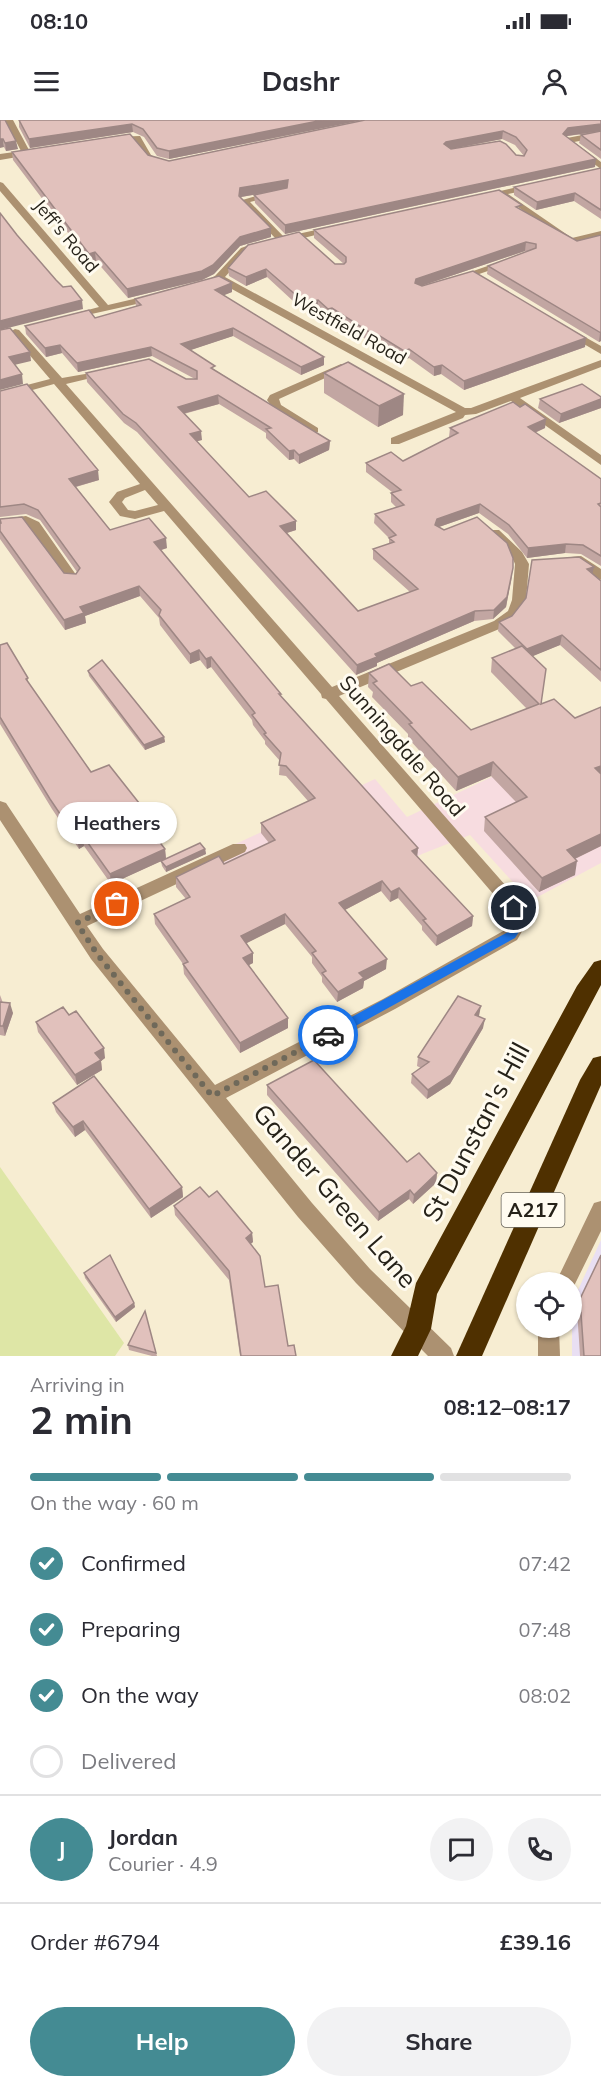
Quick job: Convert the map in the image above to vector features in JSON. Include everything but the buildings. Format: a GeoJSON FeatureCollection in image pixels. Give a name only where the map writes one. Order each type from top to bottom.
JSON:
{"type":"FeatureCollection","features":[{"type":"Feature","properties":{"kind":"highway","name":"St Dunstan's Hill"},"geometry":{"type":"LineString","coordinates":[[418,1329],[425,1292],[585,992],[601,968]]}},
{"type":"Feature","properties":{"kind":"highway","name":"A217"},"geometry":{"type":"LineString","coordinates":[[469,1356],[595,1090],[601,1065]]}},
{"type":"Feature","properties":{"kind":"highway","name":"A217"},"geometry":{"type":"LineString","coordinates":[[404,1356],[418,1329]]}},
{"type":"Feature","properties":{"kind":"street"},"geometry":{"type":"LineString","coordinates":[[13,122],[26,153]]}},
{"type":"Feature","properties":{"kind":"street"},"geometry":{"type":"LineString","coordinates":[[600,135],[568,142],[601,166]]}},
{"type":"Feature","properties":{"kind":"street"},"geometry":{"type":"LineString","coordinates":[[104,141],[136,138],[147,158],[169,164]]}},
{"type":"Feature","properties":{"kind":"street"},"geometry":{"type":"LineString","coordinates":[[0,157],[37,151]]}},
{"type":"Feature","properties":{"kind":"street"},"geometry":{"type":"LineString","coordinates":[[590,174],[601,171]]}},
{"type":"Feature","properties":{"kind":"street"},"geometry":{"type":"LineString","coordinates":[[478,198],[545,183],[536,175]]}},
{"type":"Feature","properties":{"kind":"street","name":"Jeff's Road"},"geometry":{"type":"LineString","coordinates":[[0,185],[106,309]]}},
{"type":"Feature","properties":{"kind":"street"},"geometry":{"type":"LineString","coordinates":[[282,240],[244,201],[284,192]]}},
{"type":"Feature","properties":{"kind":"street"},"geometry":{"type":"LineString","coordinates":[[501,193],[570,241],[601,234]]}},
{"type":"Feature","properties":{"kind":"street"},"geometry":{"type":"LineString","coordinates":[[194,288],[219,278],[244,250],[282,240],[307,239],[350,226]]}},
{"type":"Feature","properties":{"kind":"street"},"geometry":{"type":"LineString","coordinates":[[442,283],[479,276],[518,259]]}},
{"type":"Feature","properties":{"kind":"street","name":"Westfield Road"},"geometry":{"type":"LineString","coordinates":[[219,278],[462,411]]}},
{"type":"Feature","properties":{"kind":"street"},"geometry":{"type":"LineString","coordinates":[[60,320],[161,296]]}},
{"type":"Feature","properties":{"kind":"street"},"geometry":{"type":"LineString","coordinates":[[562,327],[601,351]]}},
{"type":"Feature","properties":{"kind":"street","name":"Sunningdale Road"},"geometry":{"type":"LineString","coordinates":[[0,335],[20,330],[59,381],[165,507],[514,908],[520,921],[512,935],[389,1004],[212,1096]]}},
{"type":"Feature","properties":{"kind":"street"},"geometry":{"type":"LineString","coordinates":[[314,430],[273,404],[274,397],[363,357]]}},
{"type":"Feature","properties":{"kind":"street"},"geometry":{"type":"LineString","coordinates":[[395,441],[459,416],[462,411],[472,412],[601,363]]}},
{"type":"Feature","properties":{"kind":"street"},"geometry":{"type":"LineString","coordinates":[[0,396],[117,369]]}},
{"type":"Feature","properties":{"kind":"street"},"geometry":{"type":"LineString","coordinates":[[513,397],[601,461]]}},
{"type":"Feature","properties":{"kind":"street"},"geometry":{"type":"LineString","coordinates":[[147,485],[122,495],[115,502],[124,513],[135,514],[165,507]]}},
{"type":"Feature","properties":{"kind":"street"},"geometry":{"type":"LineString","coordinates":[[0,523],[26,520],[34,525],[72,579]]}},
{"type":"Feature","properties":{"kind":"street"},"geometry":{"type":"LineString","coordinates":[[327,695],[380,675],[508,619],[514,613],[528,563],[486,526]]}},
{"type":"Feature","properties":{"kind":"street"},"geometry":{"type":"LineString","coordinates":[[565,559],[581,560],[601,576]]}},
{"type":"Feature","properties":{"kind":"street","name":"Gander Green Lane"},"geometry":{"type":"LineString","coordinates":[[0,807],[97,954],[305,1210],[363,1276],[443,1356]]}},
{"type":"Feature","properties":{"kind":"street"},"geometry":{"type":"LineString","coordinates":[[77,923],[239,849]]}},
{"type":"Feature","properties":{"kind":"street"},"geometry":{"type":"LineString","coordinates":[[571,1272],[601,1210]]}},
{"type":"Feature","properties":{"kind":"street"},"geometry":{"type":"LineString","coordinates":[[549,1338],[549,1356]]}},
{"type":"Feature","properties":{"kind":"shaded area"},"geometry":{"type":"Polygon","coordinates":[[[555,747],[601,789],[601,863],[530,901],[470,835],[422,854],[271,931],[212,855],[375,779],[407,817],[555,747]]]}},
{"type":"Feature","properties":{"kind":"shaded area"},"geometry":{"type":"Polygon","coordinates":[[[601,1240],[601,1356],[572,1356],[572,1338],[582,1338],[582,1281],[601,1240]]]}},
{"type":"Feature","properties":{"kind":"green space"},"geometry":{"type":"Polygon","coordinates":[[[0,1167],[124,1343],[115,1356],[0,1356],[0,1167]]]}},
{"type":"Feature","properties":{"kind":"way so far"},"geometry":{"type":"LineString","coordinates":[[117,904],[77,923],[97,954],[212,1096],[328,1035]]}},
{"type":"Feature","properties":{"kind":"place","name":"Heathers"},"geometry":{"type":"Point","coordinates":[117,904]}},
{"type":"Feature","properties":{"kind":"route"},"geometry":{"type":"LineString","coordinates":[[328,1035],[389,1004],[512,935],[520,921],[514,908]]}}]}
